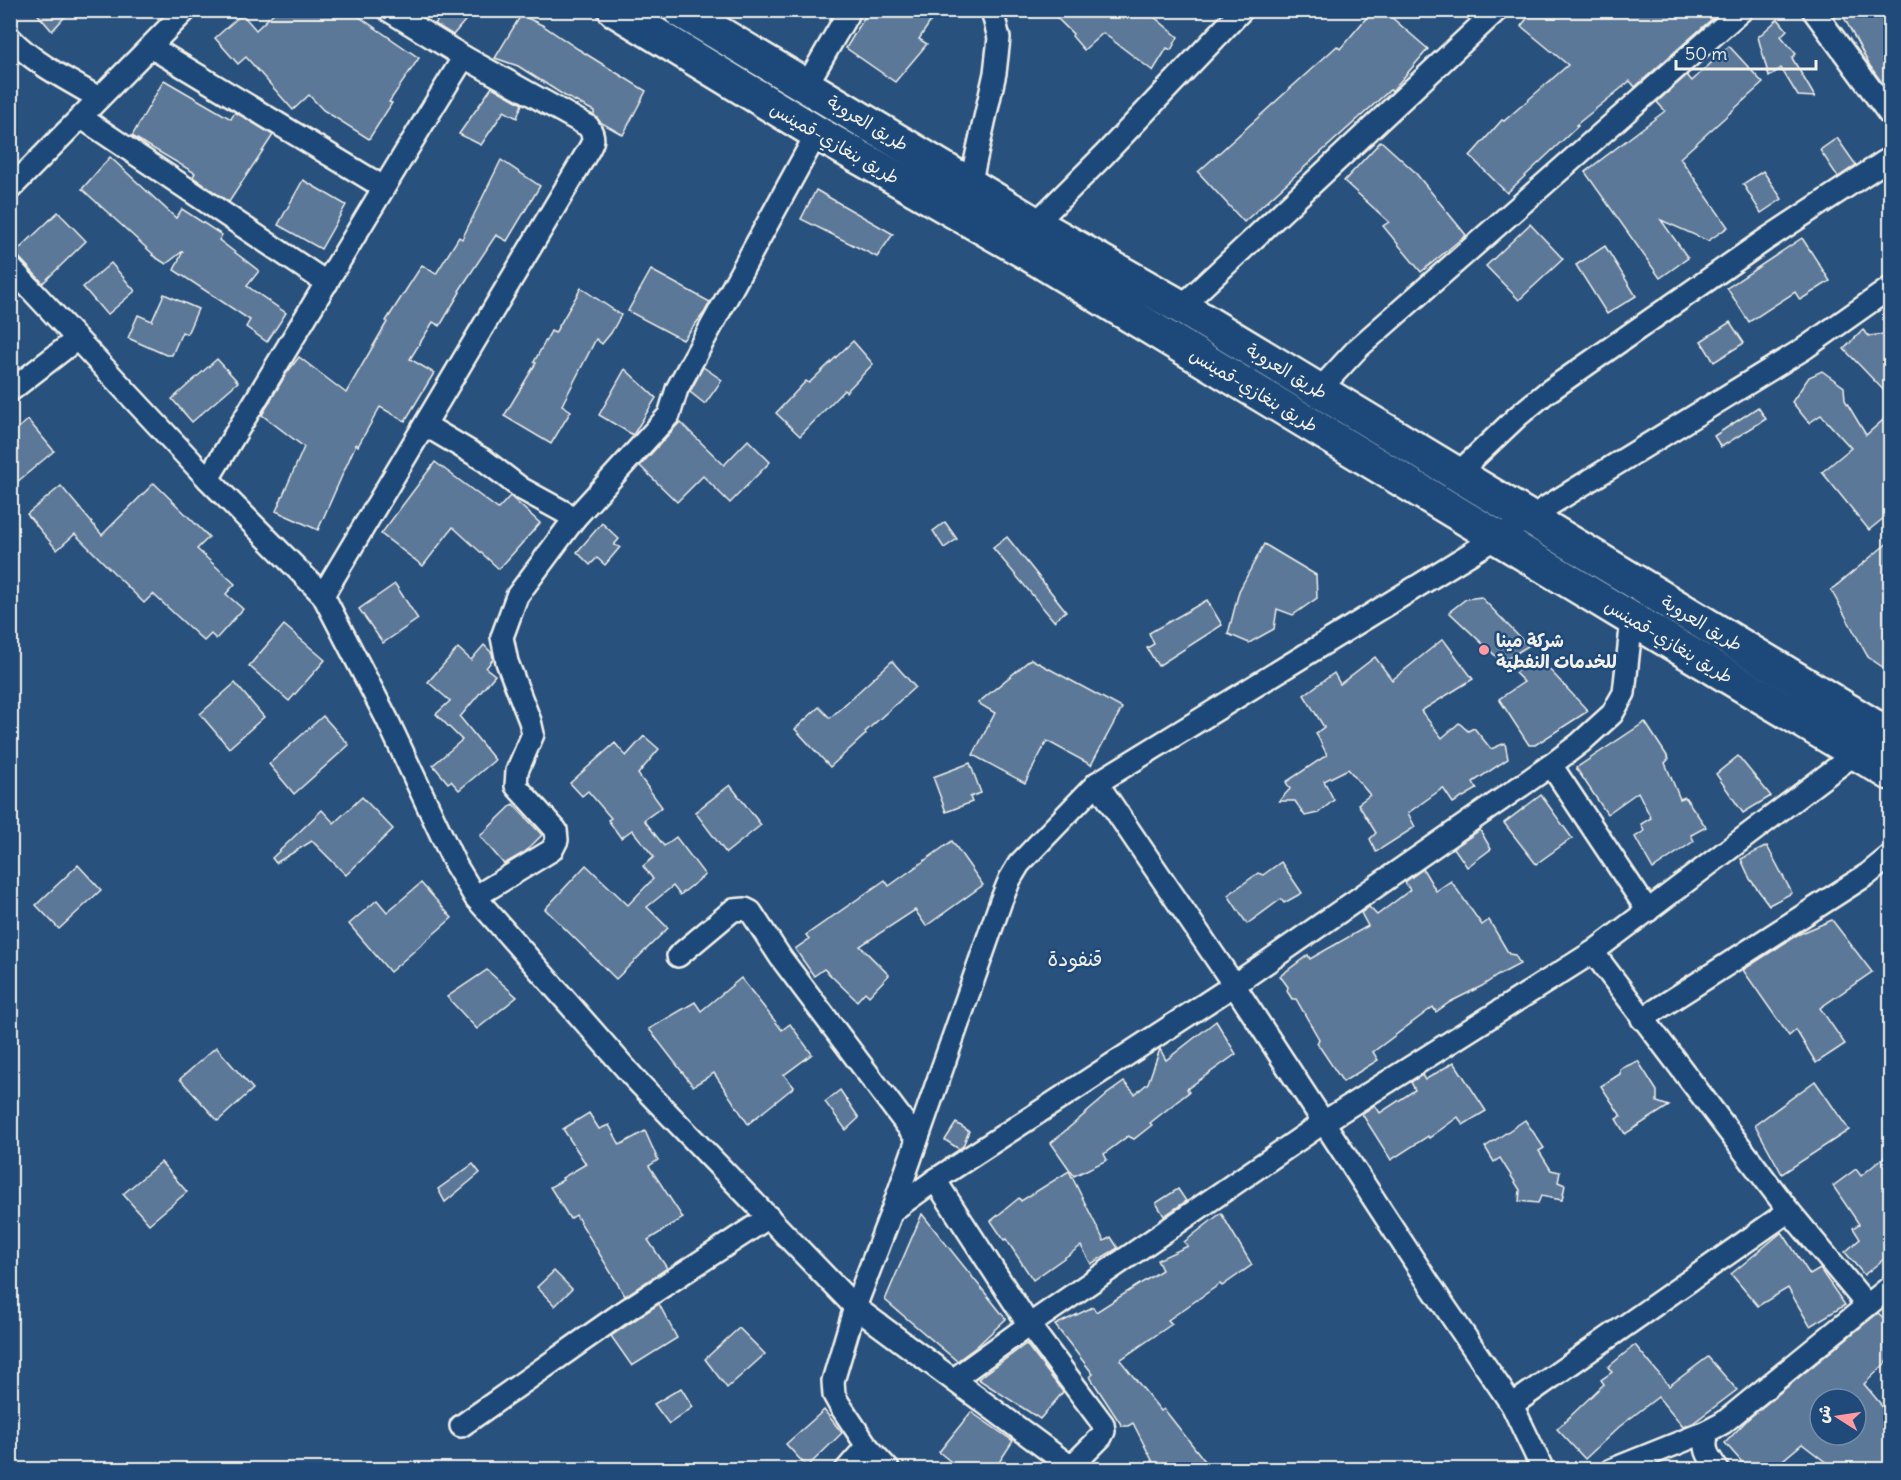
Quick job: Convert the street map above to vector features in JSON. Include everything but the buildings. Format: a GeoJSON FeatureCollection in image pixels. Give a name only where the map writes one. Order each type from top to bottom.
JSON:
{"type":"FeatureCollection","features":[{"type":"Feature","properties":{"kind":"main road","name":"طريق بنغازي-قمينس"},"geometry":{"type":"LineString","coordinates":[[615,10],[817,133],[1024,251],[1632,620],[1890,773]]}},
{"type":"Feature","properties":{"kind":"main road","name":"طريق العروبة"},"geometry":{"type":"LineString","coordinates":[[680,10],[1035,224],[1181,307],[1890,736]]}},
{"type":"Feature","properties":{"kind":"street"},"geometry":{"type":"LineString","coordinates":[[10,189],[186,10]]}},
{"type":"Feature","properties":{"kind":"street"},"geometry":{"type":"LineString","coordinates":[[323,595],[593,140],[593,133],[588,126],[464,57],[388,10]]}},
{"type":"Feature","properties":{"kind":"street"},"geometry":{"type":"LineString","coordinates":[[806,86],[850,10]]}},
{"type":"Feature","properties":{"kind":"street"},"geometry":{"type":"LineString","coordinates":[[970,185],[995,73],[999,39],[992,10]]}},
{"type":"Feature","properties":{"kind":"street"},"geometry":{"type":"LineString","coordinates":[[1035,224],[1242,10]]}},
{"type":"Feature","properties":{"kind":"street"},"geometry":{"type":"LineString","coordinates":[[1181,307],[1497,10]]}},
{"type":"Feature","properties":{"kind":"street"},"geometry":{"type":"LineString","coordinates":[[1319,390],[1358,348],[1742,10]]}},
{"type":"Feature","properties":{"kind":"street"},"geometry":{"type":"LineString","coordinates":[[1813,10],[1890,115]]}},
{"type":"Feature","properties":{"kind":"street"},"geometry":{"type":"LineString","coordinates":[[10,38],[22,51],[99,98]]}},
{"type":"Feature","properties":{"kind":"street"},"geometry":{"type":"LineString","coordinates":[[151,47],[383,187]]}},
{"type":"Feature","properties":{"kind":"street"},"geometry":{"type":"LineString","coordinates":[[208,479],[383,187],[464,57]]}},
{"type":"Feature","properties":{"kind":"street"},"geometry":{"type":"LineString","coordinates":[[82,118],[327,283]]}},
{"type":"Feature","properties":{"kind":"street"},"geometry":{"type":"LineString","coordinates":[[475,897],[552,850],[557,840],[556,830],[516,786],[517,771],[533,734],[507,662],[502,637],[517,596],[575,518],[669,414],[677,389],[817,133]]}},
{"type":"Feature","properties":{"kind":"street"},"geometry":{"type":"LineString","coordinates":[[1457,474],[1518,416],[1546,393],[1765,240],[1890,158]]}},
{"type":"Feature","properties":{"kind":"street"},"geometry":{"type":"LineString","coordinates":[[10,267],[208,479],[323,595],[387,719],[455,864],[475,897],[635,1078],[855,1307],[1070,1468],[1101,1437],[1104,1431],[1103,1424],[1029,1325],[935,1180]]}},
{"type":"Feature","properties":{"kind":"street"},"geometry":{"type":"LineString","coordinates":[[889,1470],[867,1446],[838,1404],[832,1388],[855,1307],[892,1211],[1010,879],[1019,864],[1097,783],[1805,348],[1890,288]]}},
{"type":"Feature","properties":{"kind":"street"},"geometry":{"type":"LineString","coordinates":[[10,391],[77,339]]}},
{"type":"Feature","properties":{"kind":"street"},"geometry":{"type":"LineString","coordinates":[[425,425],[484,460],[522,489],[575,518]]}},
{"type":"Feature","properties":{"kind":"street"},"geometry":{"type":"LineString","coordinates":[[892,1211],[935,1180],[1234,985],[1580,743],[1612,714],[1624,693],[1632,620]]}},
{"type":"Feature","properties":{"kind":"street"},"geometry":{"type":"LineString","coordinates":[[954,1379],[1324,1122],[1593,952],[1856,753]]}},
{"type":"Feature","properties":{"kind":"street"},"geometry":{"type":"LineString","coordinates":[[1551,765],[1648,911]]}},
{"type":"Feature","properties":{"kind":"street"},"geometry":{"type":"LineString","coordinates":[[1097,783],[1234,985],[1428,1282],[1512,1405],[1543,1470]]}},
{"type":"Feature","properties":{"kind":"street"},"geometry":{"type":"LineString","coordinates":[[1642,1019],[1868,874],[1890,856]]}},
{"type":"Feature","properties":{"kind":"street"},"geometry":{"type":"LineString","coordinates":[[678,956],[733,910],[745,909],[751,912],[781,958],[917,1139]]}},
{"type":"Feature","properties":{"kind":"street"},"geometry":{"type":"LineString","coordinates":[[1593,952],[1789,1211],[1867,1305]]}},
{"type":"Feature","properties":{"kind":"street"},"geometry":{"type":"LineString","coordinates":[[1512,1405],[1789,1211]]}},
{"type":"Feature","properties":{"kind":"street"},"geometry":{"type":"LineString","coordinates":[[461,1426],[619,1315],[769,1217]]}},
{"type":"Feature","properties":{"kind":"street"},"geometry":{"type":"LineString","coordinates":[[1611,1470],[1723,1423],[1890,1287]]}},
{"type":"Feature","properties":{"kind":"street"},"geometry":{"type":"LineString","coordinates":[[1708,1431],[1706,1451],[1718,1470]]}},
{"type":"Feature","properties":{"kind":"street"},"geometry":{"type":"LineString","coordinates":[[846,1470],[867,1446]]}},
{"type":"Feature","properties":{"kind":"place","name":"شركة مينا للخدمات النفطية"},"geometry":{"type":"Point","coordinates":[1484,650]}},
{"type":"Feature","properties":{"kind":"district","name":"قنفودة"},"geometry":{"type":"Point","coordinates":[1075,958]}}]}
